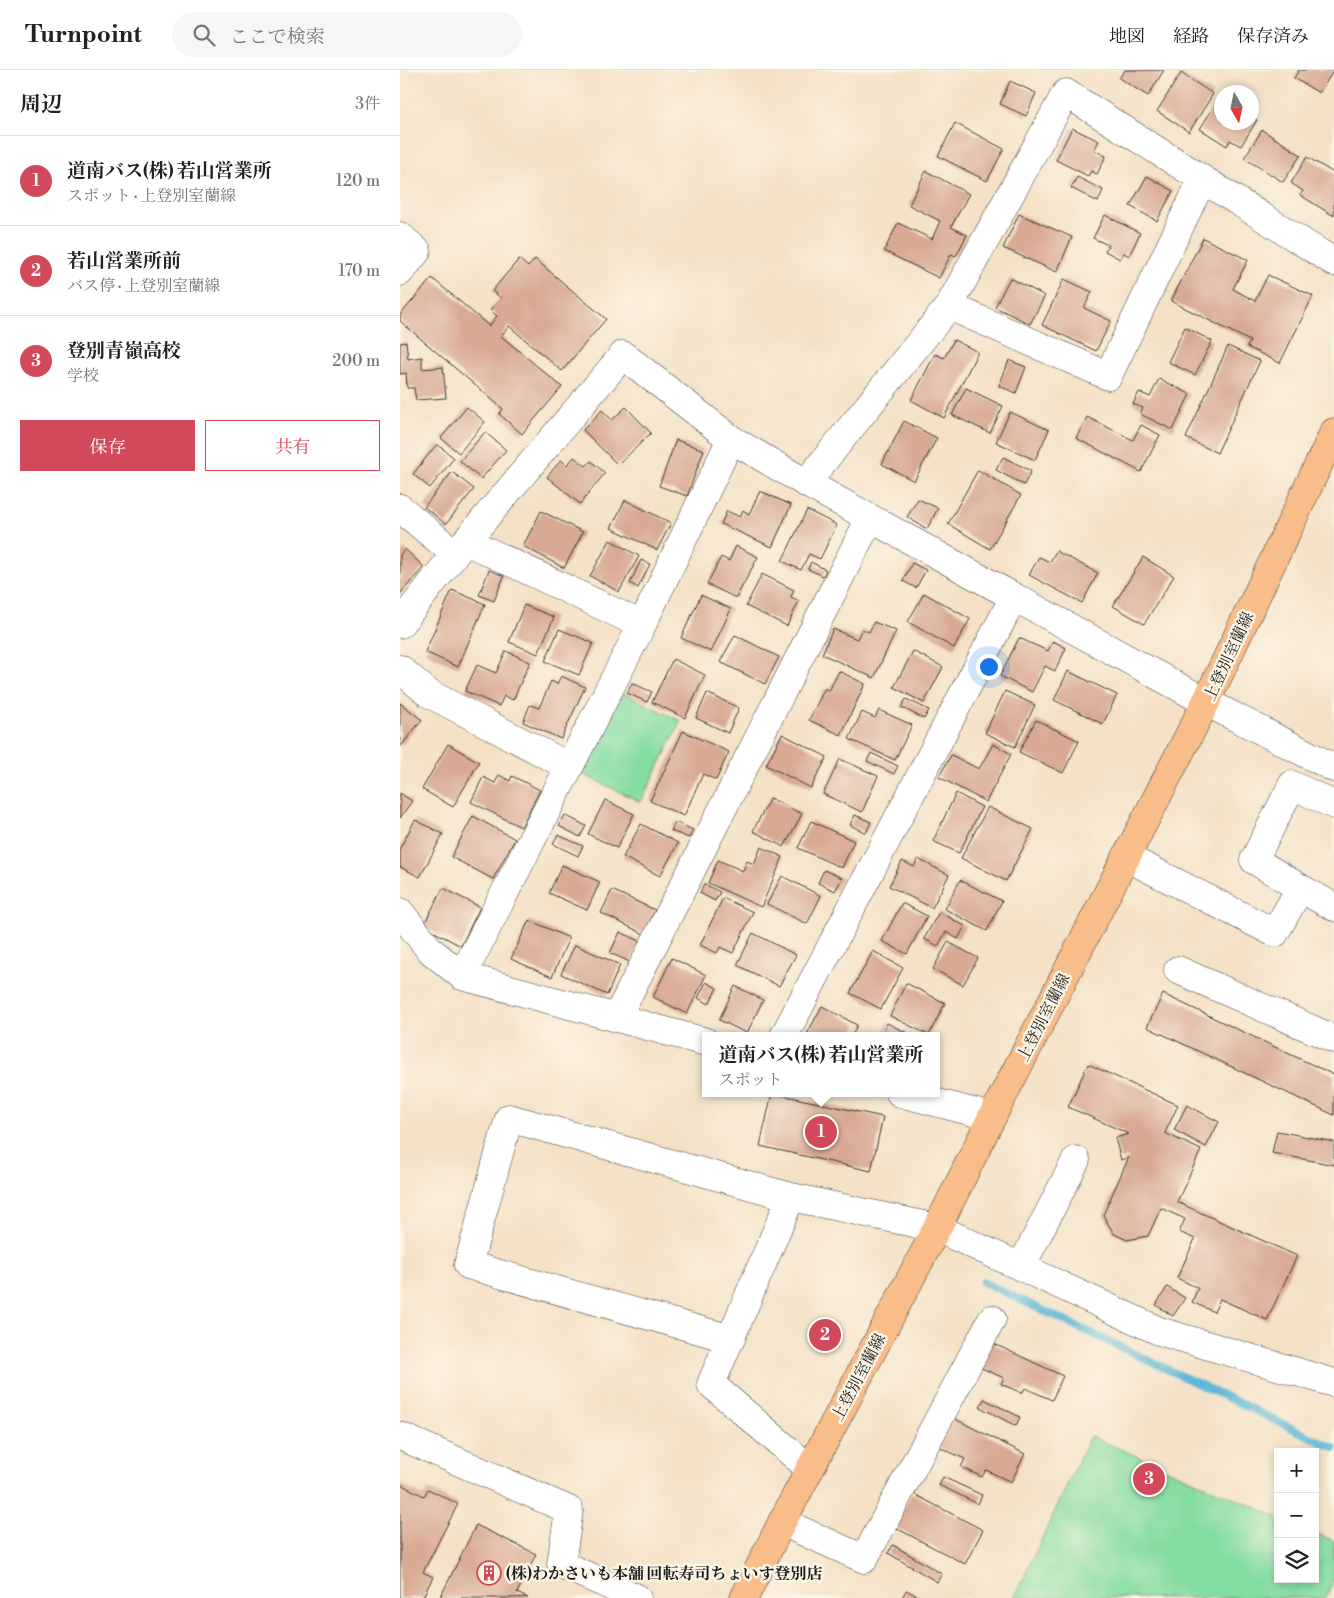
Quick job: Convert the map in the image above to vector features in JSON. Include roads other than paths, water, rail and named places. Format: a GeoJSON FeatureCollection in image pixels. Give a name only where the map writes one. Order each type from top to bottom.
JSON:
{"type":"FeatureCollection","features":[{"type":"Feature","properties":{"kind":"main road","name":"上登別室蘭線"},"geometry":{"type":"LineString","coordinates":[[744,1598],[937,1228],[992,1117],[1206,702],[1334,432]]}},
{"type":"Feature","properties":{"kind":"street"},"geometry":{"type":"LineString","coordinates":[[806,483],[949,306],[1066,93],[1334,262]]}},
{"type":"Feature","properties":{"kind":"street"},"geometry":{"type":"LineString","coordinates":[[949,306],[1108,376],[1202,180]]}},
{"type":"Feature","properties":{"kind":"street"},"geometry":{"type":"LineString","coordinates":[[400,236],[417,251],[400,272]]}},
{"type":"Feature","properties":{"kind":"street"},"geometry":{"type":"LineString","coordinates":[[400,624],[460,547],[623,354],[731,438],[806,483],[1206,702],[1334,768]]}},
{"type":"Feature","properties":{"kind":"street"},"geometry":{"type":"LineString","coordinates":[[462,976],[568,766],[642,625],[731,438]]}},
{"type":"Feature","properties":{"kind":"street"},"geometry":{"type":"LineString","coordinates":[[400,508],[460,547],[642,625]]}},
{"type":"Feature","properties":{"kind":"street"},"geometry":{"type":"LineString","coordinates":[[617,1017],[870,518]]}},
{"type":"Feature","properties":{"kind":"street"},"geometry":{"type":"LineString","coordinates":[[786,1032],[1014,597]]}},
{"type":"Feature","properties":{"kind":"street"},"geometry":{"type":"LineString","coordinates":[[400,669],[428,693],[568,766]]}},
{"type":"Feature","properties":{"kind":"street"},"geometry":{"type":"LineString","coordinates":[[1334,805],[1292,785],[1254,860],[1334,907]]}},
{"type":"Feature","properties":{"kind":"street"},"geometry":{"type":"LineString","coordinates":[[1126,857],[1276,933],[1300,888]]}},
{"type":"Feature","properties":{"kind":"street"},"geometry":{"type":"LineString","coordinates":[[400,912],[430,950],[462,976],[702,1041]]}},
{"type":"Feature","properties":{"kind":"street"},"geometry":{"type":"LineString","coordinates":[[1178,970],[1334,1039]]}},
{"type":"Feature","properties":{"kind":"street"},"geometry":{"type":"LineString","coordinates":[[915,1097],[992,1117]]}},
{"type":"Feature","properties":{"kind":"street"},"geometry":{"type":"LineString","coordinates":[[731,1339],[468,1266],[509,1118],[791,1197],[937,1228],[1159,1331],[1334,1383]]}},
{"type":"Feature","properties":{"kind":"street"},"geometry":{"type":"LineString","coordinates":[[1021,1267],[1076,1160]]}},
{"type":"Feature","properties":{"kind":"street"},"geometry":{"type":"LineString","coordinates":[[791,1197],[711,1384],[810,1469]]}},
{"type":"Feature","properties":{"kind":"street"},"geometry":{"type":"LineString","coordinates":[[782,1522],[864,1559],[992,1319]]}},
{"type":"Feature","properties":{"kind":"street"},"geometry":{"type":"LineString","coordinates":[[400,1436],[570,1510],[561,1564],[637,1598]]}},
{"type":"Feature","properties":{"kind":"waterway"},"geometry":{"type":"LineString","coordinates":[[983,1282],[1334,1448]]}},
{"type":"Feature","properties":{"kind":"place","name":"道南バス(株) 若山営業所"},"geometry":{"type":"Point","coordinates":[821,1132]}},
{"type":"Feature","properties":{"kind":"place","name":"若山営業所前"},"geometry":{"type":"Point","coordinates":[825,1335]}},
{"type":"Feature","properties":{"kind":"place","name":"登別青嶺高校"},"geometry":{"type":"Point","coordinates":[1149,1479]}},
{"type":"Feature","properties":{"kind":"place","name":"(株)わかさいも本舗 回転寿司ちょいす登別店"},"geometry":{"type":"Point","coordinates":[489,1573]}}]}
